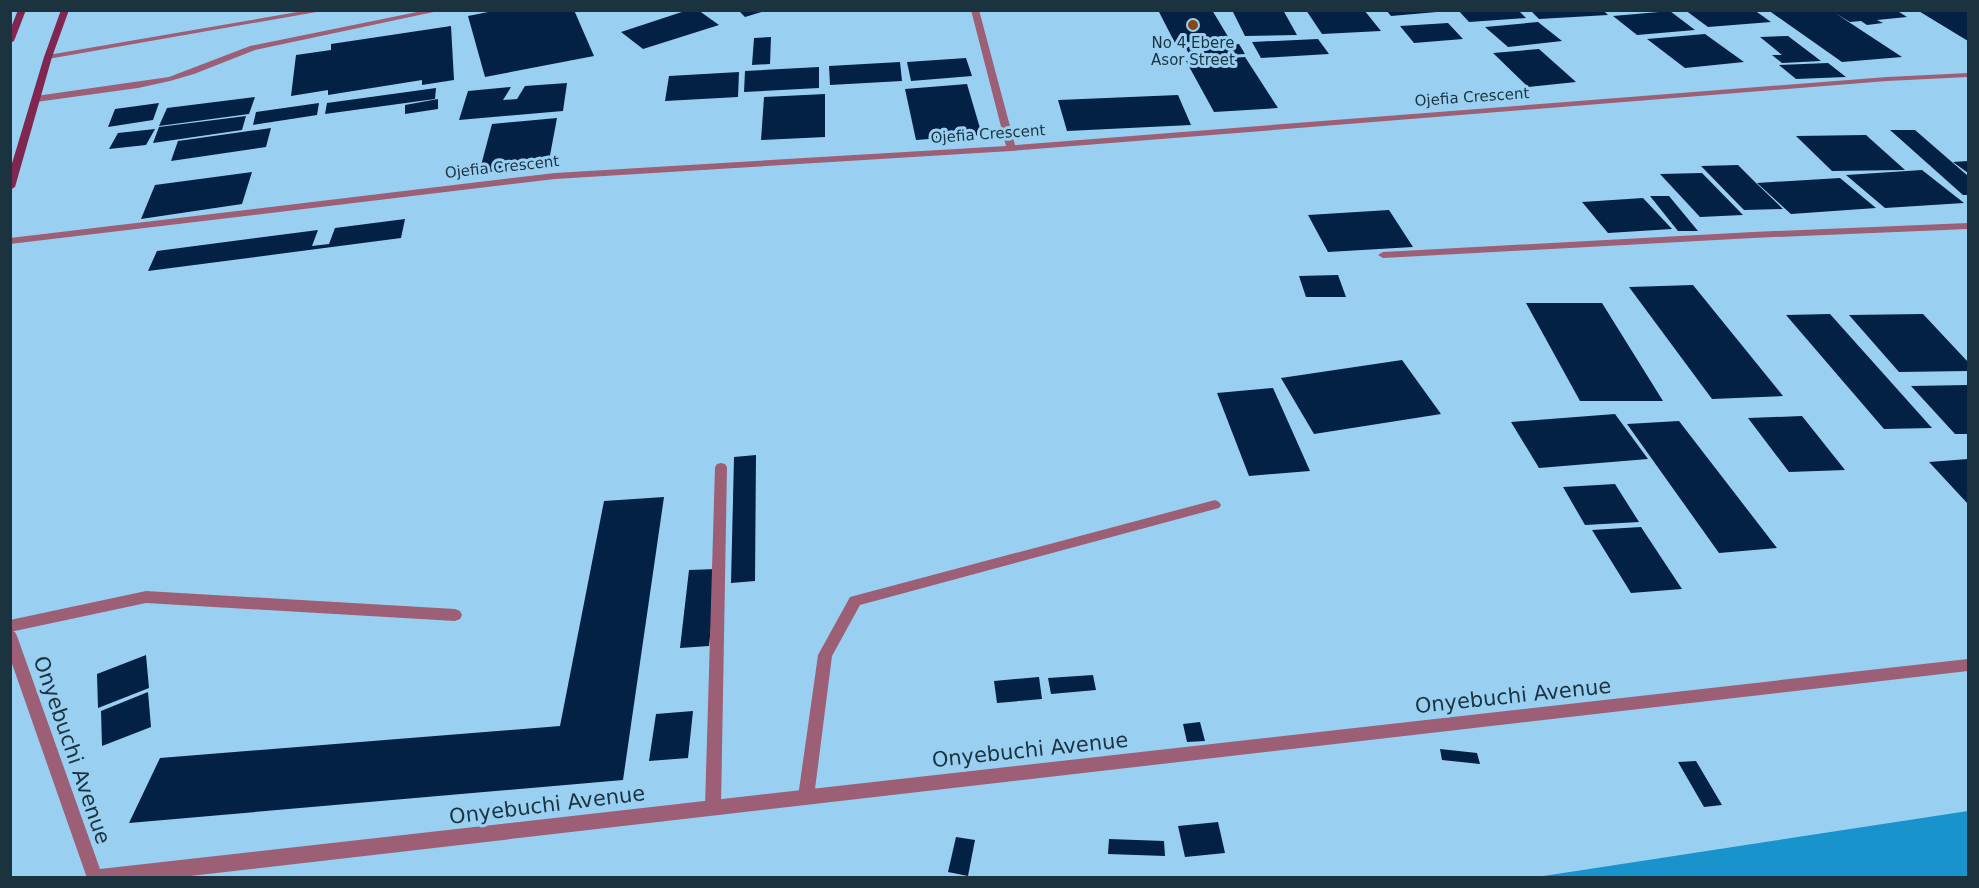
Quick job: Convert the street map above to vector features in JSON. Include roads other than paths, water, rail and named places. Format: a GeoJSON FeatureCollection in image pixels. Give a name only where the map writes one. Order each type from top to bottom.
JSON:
{"type":"FeatureCollection","features":[{"type":"Feature","properties":{"kind":"main road"},"geometry":{"type":"LineString","coordinates":[[10,41],[22,10]]}},
{"type":"Feature","properties":{"kind":"main road"},"geometry":{"type":"LineString","coordinates":[[10,187],[48,57],[65,10]]}},
{"type":"Feature","properties":{"kind":"street"},"geometry":{"type":"LineString","coordinates":[[48,57],[325,10]]}},
{"type":"Feature","properties":{"kind":"street"},"geometry":{"type":"LineString","coordinates":[[36,99],[168,79],[193,72],[227,56],[253,48],[440,10]]}},
{"type":"Feature","properties":{"kind":"street"},"geometry":{"type":"LineString","coordinates":[[975,10],[1011,148]]}},
{"type":"Feature","properties":{"kind":"street","name":"Ojefia Crescent"},"geometry":{"type":"LineString","coordinates":[[10,241],[555,176],[1011,148],[1968,75]]}},
{"type":"Feature","properties":{"kind":"street"},"geometry":{"type":"LineString","coordinates":[[1383,255],[1968,226]]}},
{"type":"Feature","properties":{"kind":"street"},"geometry":{"type":"LineString","coordinates":[[713,807],[721,466]]}},
{"type":"Feature","properties":{"kind":"street"},"geometry":{"type":"LineString","coordinates":[[806,797],[825,655],[855,601],[1215,505]]}},
{"type":"Feature","properties":{"kind":"street"},"geometry":{"type":"LineString","coordinates":[[10,626],[146,597],[455,615]]}},
{"type":"Feature","properties":{"kind":"street","name":"Onyebuchi Avenue"},"geometry":{"type":"LineString","coordinates":[[10,636],[96,878],[1968,665]]}},
{"type":"Feature","properties":{"kind":"water"},"geometry":{"type":"Polygon","coordinates":[[[1968,811],[1968,877],[1537,877],[1968,811]]]}},
{"type":"Feature","properties":{"kind":"place","name":"No 4 Ebere Asor Street"},"geometry":{"type":"Point","coordinates":[1193,25]}}]}
